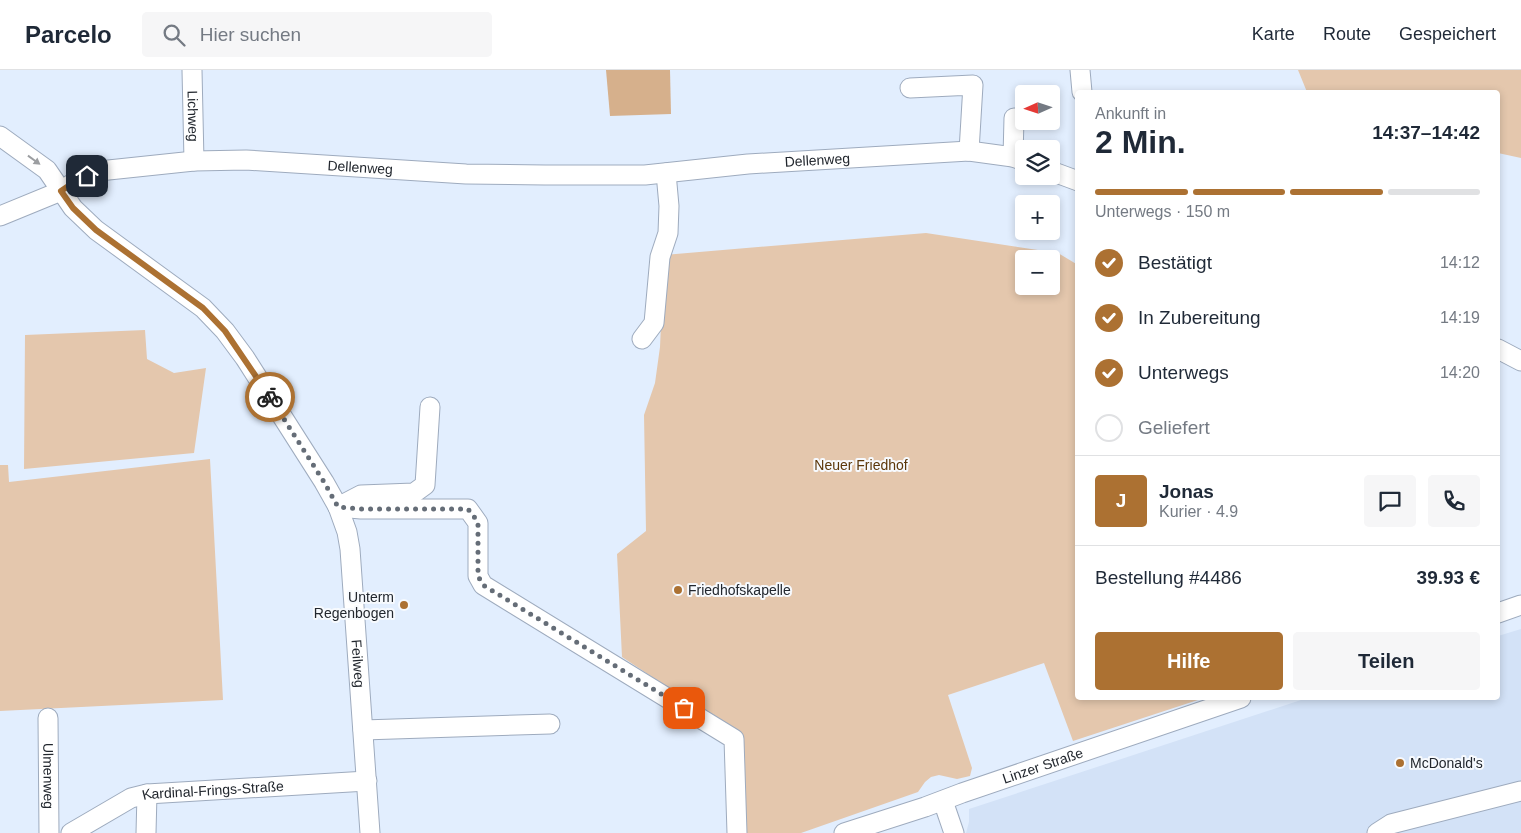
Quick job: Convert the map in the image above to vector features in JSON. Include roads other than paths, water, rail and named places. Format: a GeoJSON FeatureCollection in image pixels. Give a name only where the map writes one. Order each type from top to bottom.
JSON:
{"type":"FeatureCollection","features":[{"type":"Feature","properties":{"kind":"street","name":"Lichweg"},"geometry":{"type":"LineString","coordinates":[[192,70],[194,161]]}},
{"type":"Feature","properties":{"kind":"street"},"geometry":{"type":"LineString","coordinates":[[1080,70],[1082,90]]}},
{"type":"Feature","properties":{"kind":"street"},"geometry":{"type":"LineString","coordinates":[[910,88],[973,85],[969,151]]}},
{"type":"Feature","properties":{"kind":"street","name":"Dellenweg"},"geometry":{"type":"LineString","coordinates":[[1014,118],[1016,140]]}},
{"type":"Feature","properties":{"kind":"street","name":"Feilweg"},"geometry":{"type":"LineString","coordinates":[[0,136],[47,170],[73,208],[96,230],[203,308],[225,331],[267,392],[338,507],[347,532],[350,549],[370,833]]}},
{"type":"Feature","properties":{"kind":"street","name":"Dellenweg"},"geometry":{"type":"LineString","coordinates":[[0,216],[61,191],[76,181],[99,171],[194,161],[246,160],[466,174],[645,175],[748,164],[969,151],[1015,159]]}},
{"type":"Feature","properties":{"kind":"street"},"geometry":{"type":"LineString","coordinates":[[642,339],[654,323],[660,257],[668,232],[669,206],[666,173]]}},
{"type":"Feature","properties":{"kind":"street"},"geometry":{"type":"LineString","coordinates":[[1060,174],[1075,180]]}},
{"type":"Feature","properties":{"kind":"street"},"geometry":{"type":"LineString","coordinates":[[1500,350],[1521,361]]}},
{"type":"Feature","properties":{"kind":"street"},"geometry":{"type":"LineString","coordinates":[[338,507],[361,496],[414,493],[425,485],[430,407]]}},
{"type":"Feature","properties":{"kind":"street"},"geometry":{"type":"LineString","coordinates":[[338,507],[361,509],[468,509],[478,522],[478,576],[483,585],[734,739],[737,833]]}},
{"type":"Feature","properties":{"kind":"street"},"geometry":{"type":"LineString","coordinates":[[1500,612],[1521,605]]}},
{"type":"Feature","properties":{"kind":"street","name":"Linzer Straße"},"geometry":{"type":"LineString","coordinates":[[844,833],[1235,700]]}},
{"type":"Feature","properties":{"kind":"street","name":"Ulmenweg"},"geometry":{"type":"LineString","coordinates":[[48,718],[50,833]]}},
{"type":"Feature","properties":{"kind":"street"},"geometry":{"type":"LineString","coordinates":[[363,730],[550,724]]}},
{"type":"Feature","properties":{"kind":"street","name":"Kardinal-Frings-Straße"},"geometry":{"type":"LineString","coordinates":[[71,833],[131,798],[147,794],[366,781]]}},
{"type":"Feature","properties":{"kind":"street"},"geometry":{"type":"LineString","coordinates":[[1377,833],[1391,824],[1521,791]]}},
{"type":"Feature","properties":{"kind":"street"},"geometry":{"type":"LineString","coordinates":[[146,833],[147,794]]}},
{"type":"Feature","properties":{"kind":"street"},"geometry":{"type":"LineString","coordinates":[[943,800],[954,833]]}},
{"type":"Feature","properties":{"kind":"place","name":"Friedhofskapelle"},"geometry":{"type":"Point","coordinates":[678,590]}},
{"type":"Feature","properties":{"kind":"place","name":"Unterm Regenbogen"},"geometry":{"type":"Point","coordinates":[404,605]}},
{"type":"Feature","properties":{"kind":"place","name":"McDonald's"},"geometry":{"type":"Point","coordinates":[1400,763]}},
{"type":"Feature","properties":{"kind":"park label","name":"Neuer Friedhof"},"geometry":{"type":"Point","coordinates":[861,465]}}]}
